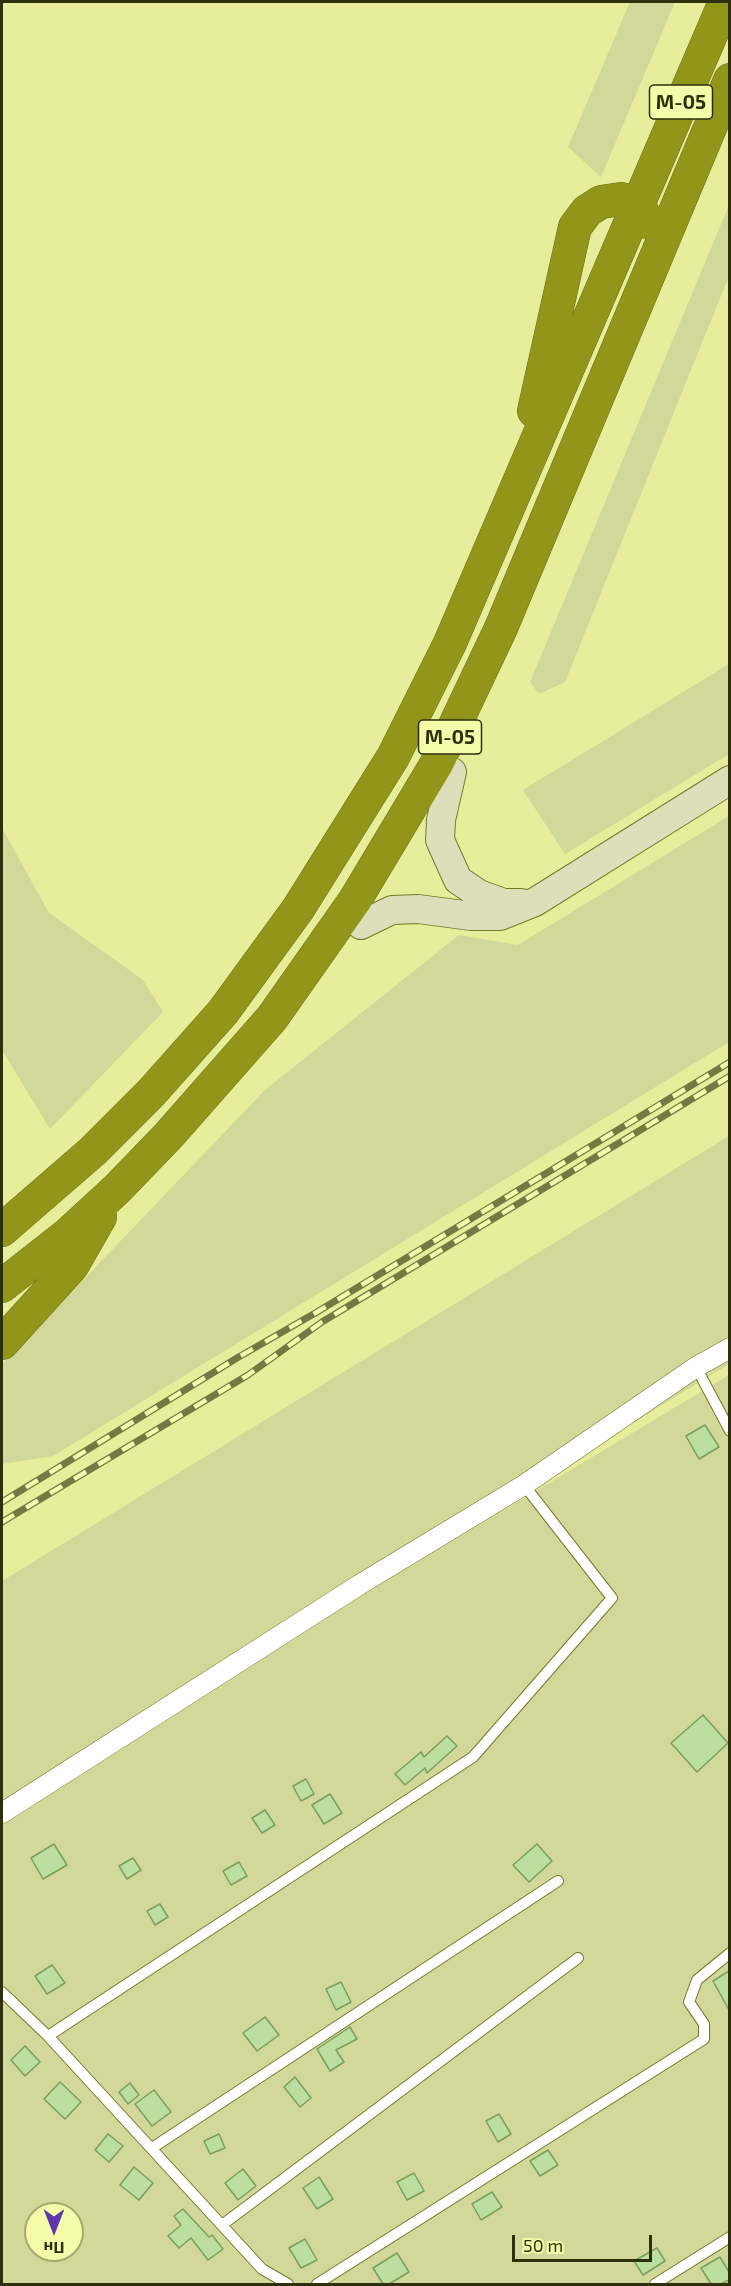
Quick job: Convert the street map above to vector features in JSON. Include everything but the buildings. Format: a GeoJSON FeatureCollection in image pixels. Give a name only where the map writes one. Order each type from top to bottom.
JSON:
{"type":"FeatureCollection","features":[{"type":"Feature","properties":{"kind":"highway","name":"М-05"},"geometry":{"type":"LineString","coordinates":[[6,1228],[93,1150],[151,1093],[223,1012],[298,909],[393,757],[450,643],[725,2]]}},
{"type":"Feature","properties":{"kind":"highway","name":"М-05"},"geometry":{"type":"LineString","coordinates":[[2,1286],[68,1234],[117,1189],[170,1135],[272,1018],[356,900],[437,763],[501,628],[729,80]]}},
{"type":"Feature","properties":{"kind":"highway"},"geometry":{"type":"LineString","coordinates":[[520,482],[575,227],[587,211],[602,202],[621,199],[638,203],[646,217],[651,240],[647,275]]}},
{"type":"Feature","properties":{"kind":"highway"},"geometry":{"type":"LineString","coordinates":[[272,1018],[320,981],[362,925],[452,772],[482,712],[501,628]]}},
{"type":"Feature","properties":{"kind":"highway"},"geometry":{"type":"LineString","coordinates":[[2,1343],[72,1266],[117,1189]]}},
{"type":"Feature","properties":{"kind":"street"},"geometry":{"type":"LineString","coordinates":[[452,772],[441,820],[440,840],[458,880],[479,894],[504,903],[535,902]]}},
{"type":"Feature","properties":{"kind":"street"},"geometry":{"type":"LineString","coordinates":[[362,925],[392,910],[418,909],[471,916],[500,916],[535,902],[729,780]]}},
{"type":"Feature","properties":{"kind":"street"},"geometry":{"type":"LineString","coordinates":[[2,1813],[359,1585],[524,1485],[696,1367],[729,1348]]}},
{"type":"Feature","properties":{"kind":"lane"},"geometry":{"type":"LineString","coordinates":[[698,151],[729,97]]}},
{"type":"Feature","properties":{"kind":"lane"},"geometry":{"type":"LineString","coordinates":[[696,1367],[729,1431]]}},
{"type":"Feature","properties":{"kind":"lane"},"geometry":{"type":"LineString","coordinates":[[48,2036],[473,1757],[612,1598],[524,1485]]}},
{"type":"Feature","properties":{"kind":"lane"},"geometry":{"type":"LineString","coordinates":[[152,2148],[558,1881]]}},
{"type":"Feature","properties":{"kind":"lane"},"geometry":{"type":"LineString","coordinates":[[317,2284],[704,2039],[704,2024],[688,2002],[697,1980],[729,1953]]}},
{"type":"Feature","properties":{"kind":"lane"},"geometry":{"type":"LineString","coordinates":[[222,2225],[578,1958]]}},
{"type":"Feature","properties":{"kind":"lane"},"geometry":{"type":"LineString","coordinates":[[2,1992],[48,2036],[262,2269],[288,2284]]}},
{"type":"Feature","properties":{"kind":"lane"},"geometry":{"type":"LineString","coordinates":[[654,2284],[729,2237]]}},
{"type":"Feature","properties":{"kind":"green space"},"geometry":{"type":"Polygon","coordinates":[[[630,2],[675,2],[601,177],[568,147],[630,2]]]}},
{"type":"Feature","properties":{"kind":"green space"},"geometry":{"type":"Polygon","coordinates":[[[729,205],[729,276],[565,682],[539,694],[530,682],[729,205]]]}},
{"type":"Feature","properties":{"kind":"green space"},"geometry":{"type":"Polygon","coordinates":[[[729,664],[729,754],[565,854],[523,790],[729,664]]]}},
{"type":"Feature","properties":{"kind":"green space"},"geometry":{"type":"Polygon","coordinates":[[[729,816],[729,1042],[53,1456],[2,1464],[2,1365],[265,1090],[459,935],[518,945],[729,816]]]}},
{"type":"Feature","properties":{"kind":"green space"},"geometry":{"type":"Polygon","coordinates":[[[2,828],[49,913],[143,980],[163,1012],[50,1129],[2,1050],[2,828]]]}},
{"type":"Feature","properties":{"kind":"green space"},"geometry":{"type":"Polygon","coordinates":[[[729,1136],[729,1364],[2,1809],[2,1581],[729,1136]]]}},
{"type":"Feature","properties":{"kind":"green space"},"geometry":{"type":"Polygon","coordinates":[[[729,1375],[729,2284],[2,2284],[2,1812],[729,1375]]]}},
{"type":"Feature","properties":{"kind":"railway"},"geometry":{"type":"LineString","coordinates":[[2,1502],[730,1062]]}},
{"type":"Feature","properties":{"kind":"railway"},"geometry":{"type":"LineString","coordinates":[[2,1522],[248,1375],[322,1322],[730,1076]]}}]}
